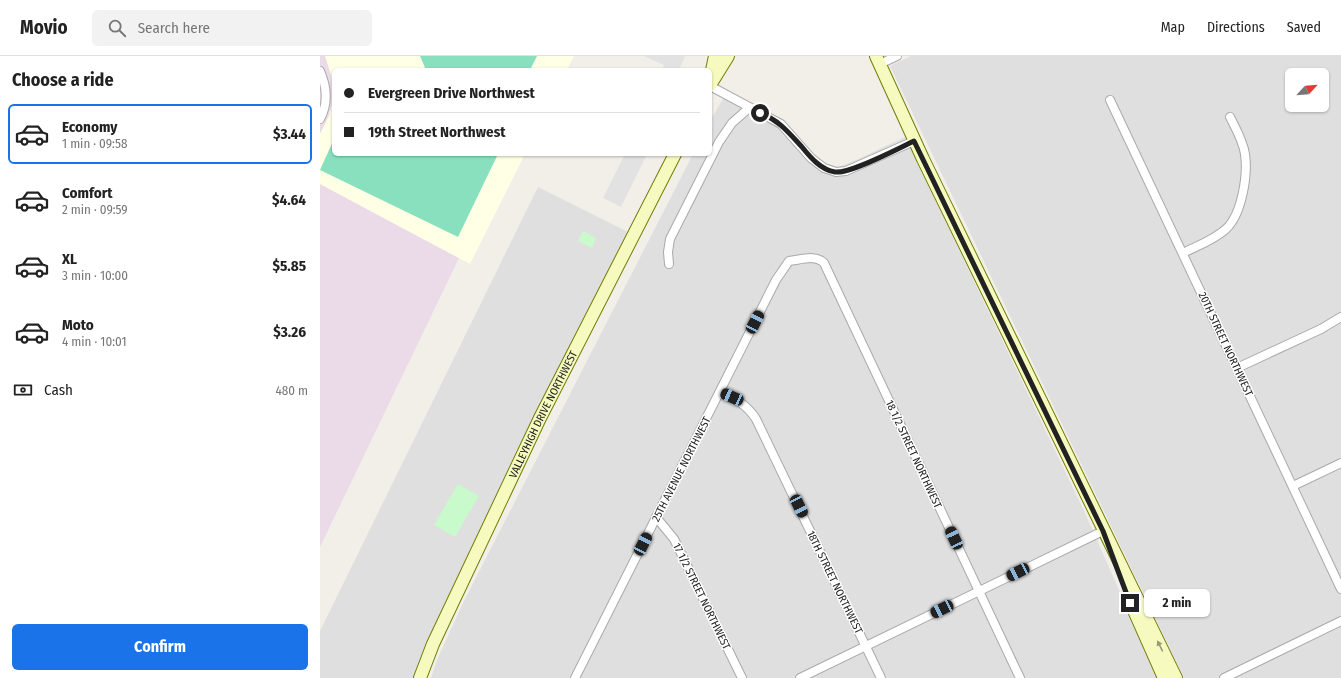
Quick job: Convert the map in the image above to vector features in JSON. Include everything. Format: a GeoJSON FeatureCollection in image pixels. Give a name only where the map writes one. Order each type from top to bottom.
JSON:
{"type":"FeatureCollection","features":[{"type":"Feature","properties":{"kind":"main road"},"geometry":{"type":"LineString","coordinates":[[712,73],[715,56]]}},
{"type":"Feature","properties":{"kind":"main road"},"geometry":{"type":"LineString","coordinates":[[712,82],[728,56]]}},
{"type":"Feature","properties":{"kind":"main road"},"geometry":{"type":"LineString","coordinates":[[878,60],[914,141],[1176,678]]}},
{"type":"Feature","properties":{"kind":"main road","name":"VALLEYHIGH DRIVE NORTHWEST"},"geometry":{"type":"LineString","coordinates":[[420,678],[433,644],[540,418],[674,156]]}},
{"type":"Feature","properties":{"kind":"main road"},"geometry":{"type":"LineString","coordinates":[[1103,531],[1136,618],[1164,678]]}},
{"type":"Feature","properties":{"kind":"street"},"geometry":{"type":"LineString","coordinates":[[878,60],[897,56]]}},
{"type":"Feature","properties":{"kind":"street"},"geometry":{"type":"LineString","coordinates":[[320,71],[326,94],[326,104],[320,119]]}},
{"type":"Feature","properties":{"kind":"street"},"geometry":{"type":"LineString","coordinates":[[712,86],[749,108],[772,117],[781,124],[811,158],[824,168],[836,172],[856,167],[914,141]]}},
{"type":"Feature","properties":{"kind":"street","name":"20TH STREET NORTHWEST"},"geometry":{"type":"LineString","coordinates":[[1110,100],[1341,589]]}},
{"type":"Feature","properties":{"kind":"street"},"geometry":{"type":"LineString","coordinates":[[712,156],[719,142],[732,123],[749,108]]}},
{"type":"Feature","properties":{"kind":"street"},"geometry":{"type":"LineString","coordinates":[[1183,253],[1212,239],[1226,229],[1240,204],[1245,159],[1240,138],[1230,117]]}},
{"type":"Feature","properties":{"kind":"street"},"geometry":{"type":"LineString","coordinates":[[669,264],[668,252],[670,239],[712,156]]}},
{"type":"Feature","properties":{"kind":"street","name":"18 1/2 STREET NORTHWEST"},"geometry":{"type":"LineString","coordinates":[[789,261],[814,258],[820,259],[824,263],[1020,678]]}},
{"type":"Feature","properties":{"kind":"street","name":"25TH AVENUE NORTHWEST"},"geometry":{"type":"LineString","coordinates":[[575,678],[721,392],[776,280],[789,261]]}},
{"type":"Feature","properties":{"kind":"street"},"geometry":{"type":"LineString","coordinates":[[1237,368],[1321,329],[1341,317]]}},
{"type":"Feature","properties":{"kind":"street","name":"18TH STREET NORTHWEST"},"geometry":{"type":"LineString","coordinates":[[721,392],[740,401],[749,409],[756,420],[881,678]]}},
{"type":"Feature","properties":{"kind":"street"},"geometry":{"type":"LineString","coordinates":[[1293,486],[1341,463]]}},
{"type":"Feature","properties":{"kind":"street","name":"17 1/2 STREET NORTHWEST"},"geometry":{"type":"LineString","coordinates":[[656,517],[674,539],[742,678]]}},
{"type":"Feature","properties":{"kind":"street"},"geometry":{"type":"LineString","coordinates":[[800,678],[1103,531]]}},
{"type":"Feature","properties":{"kind":"street"},"geometry":{"type":"LineString","coordinates":[[1224,678],[1341,621]]}},
{"type":"Feature","properties":{"kind":"shaded area"},"geometry":{"type":"Polygon","coordinates":[[[320,56],[325,56],[329,65],[332,85],[332,105],[329,116],[320,134],[320,56]]]}},
{"type":"Feature","properties":{"kind":"shaded area"},"geometry":{"type":"Polygon","coordinates":[[[325,56],[574,56],[568,68],[332,68],[332,78],[325,56]]]}},
{"type":"Feature","properties":{"kind":"shaded area"},"geometry":{"type":"Polygon","coordinates":[[[644,56],[685,56],[680,68],[663,68],[664,65],[644,56]]]}},
{"type":"Feature","properties":{"kind":"shaded area"},"geometry":{"type":"Polygon","coordinates":[[[911,56],[1341,56],[1341,678],[1184,678],[890,66],[911,56]]]}},
{"type":"Feature","properties":{"kind":"shaded area"},"geometry":{"type":"Polygon","coordinates":[[[727,92],[775,116],[784,123],[812,155],[828,164],[838,167],[905,137],[1085,513],[1158,678],[431,678],[437,660],[463,603],[692,156],[712,156],[712,118],[727,92]]]}},
{"type":"Feature","properties":{"kind":"shaded area"},"geometry":{"type":"Polygon","coordinates":[[[332,105],[332,156],[524,156],[470,264],[320,184],[320,134],[329,116],[332,105]]]}},
{"type":"Feature","properties":{"kind":"shaded area"},"geometry":{"type":"Polygon","coordinates":[[[624,156],[646,156],[621,207],[603,198],[624,156]]]}},
{"type":"Feature","properties":{"kind":"shaded area"},"geometry":{"type":"Polygon","coordinates":[[[320,184],[459,258],[320,547],[320,184]]]}},
{"type":"Feature","properties":{"kind":"shaded area"},"geometry":{"type":"Polygon","coordinates":[[[538,187],[634,235],[420,678],[320,678],[320,631],[538,187]]]}},
{"type":"Feature","properties":{"kind":"green space"},"geometry":{"type":"Polygon","coordinates":[[[420,56],[537,56],[531,68],[425,68],[420,56]]]}},
{"type":"Feature","properties":{"kind":"green space"},"geometry":{"type":"Polygon","coordinates":[[[332,143],[332,156],[497,156],[458,237],[320,170],[332,143]]]}},
{"type":"Feature","properties":{"kind":"green space"},"geometry":{"type":"Polygon","coordinates":[[[583,231],[596,238],[592,248],[578,241],[583,231]]]}},
{"type":"Feature","properties":{"kind":"green space"},"geometry":{"type":"Polygon","coordinates":[[[458,484],[479,496],[455,537],[434,525],[458,484]]]}},
{"type":"Feature","properties":{"kind":"route"},"geometry":{"type":"LineString","coordinates":[[760,113],[772,117],[781,124],[811,158],[824,168],[836,172],[846,171],[862,165],[914,141],[1103,531],[1130,603]]}}]}
